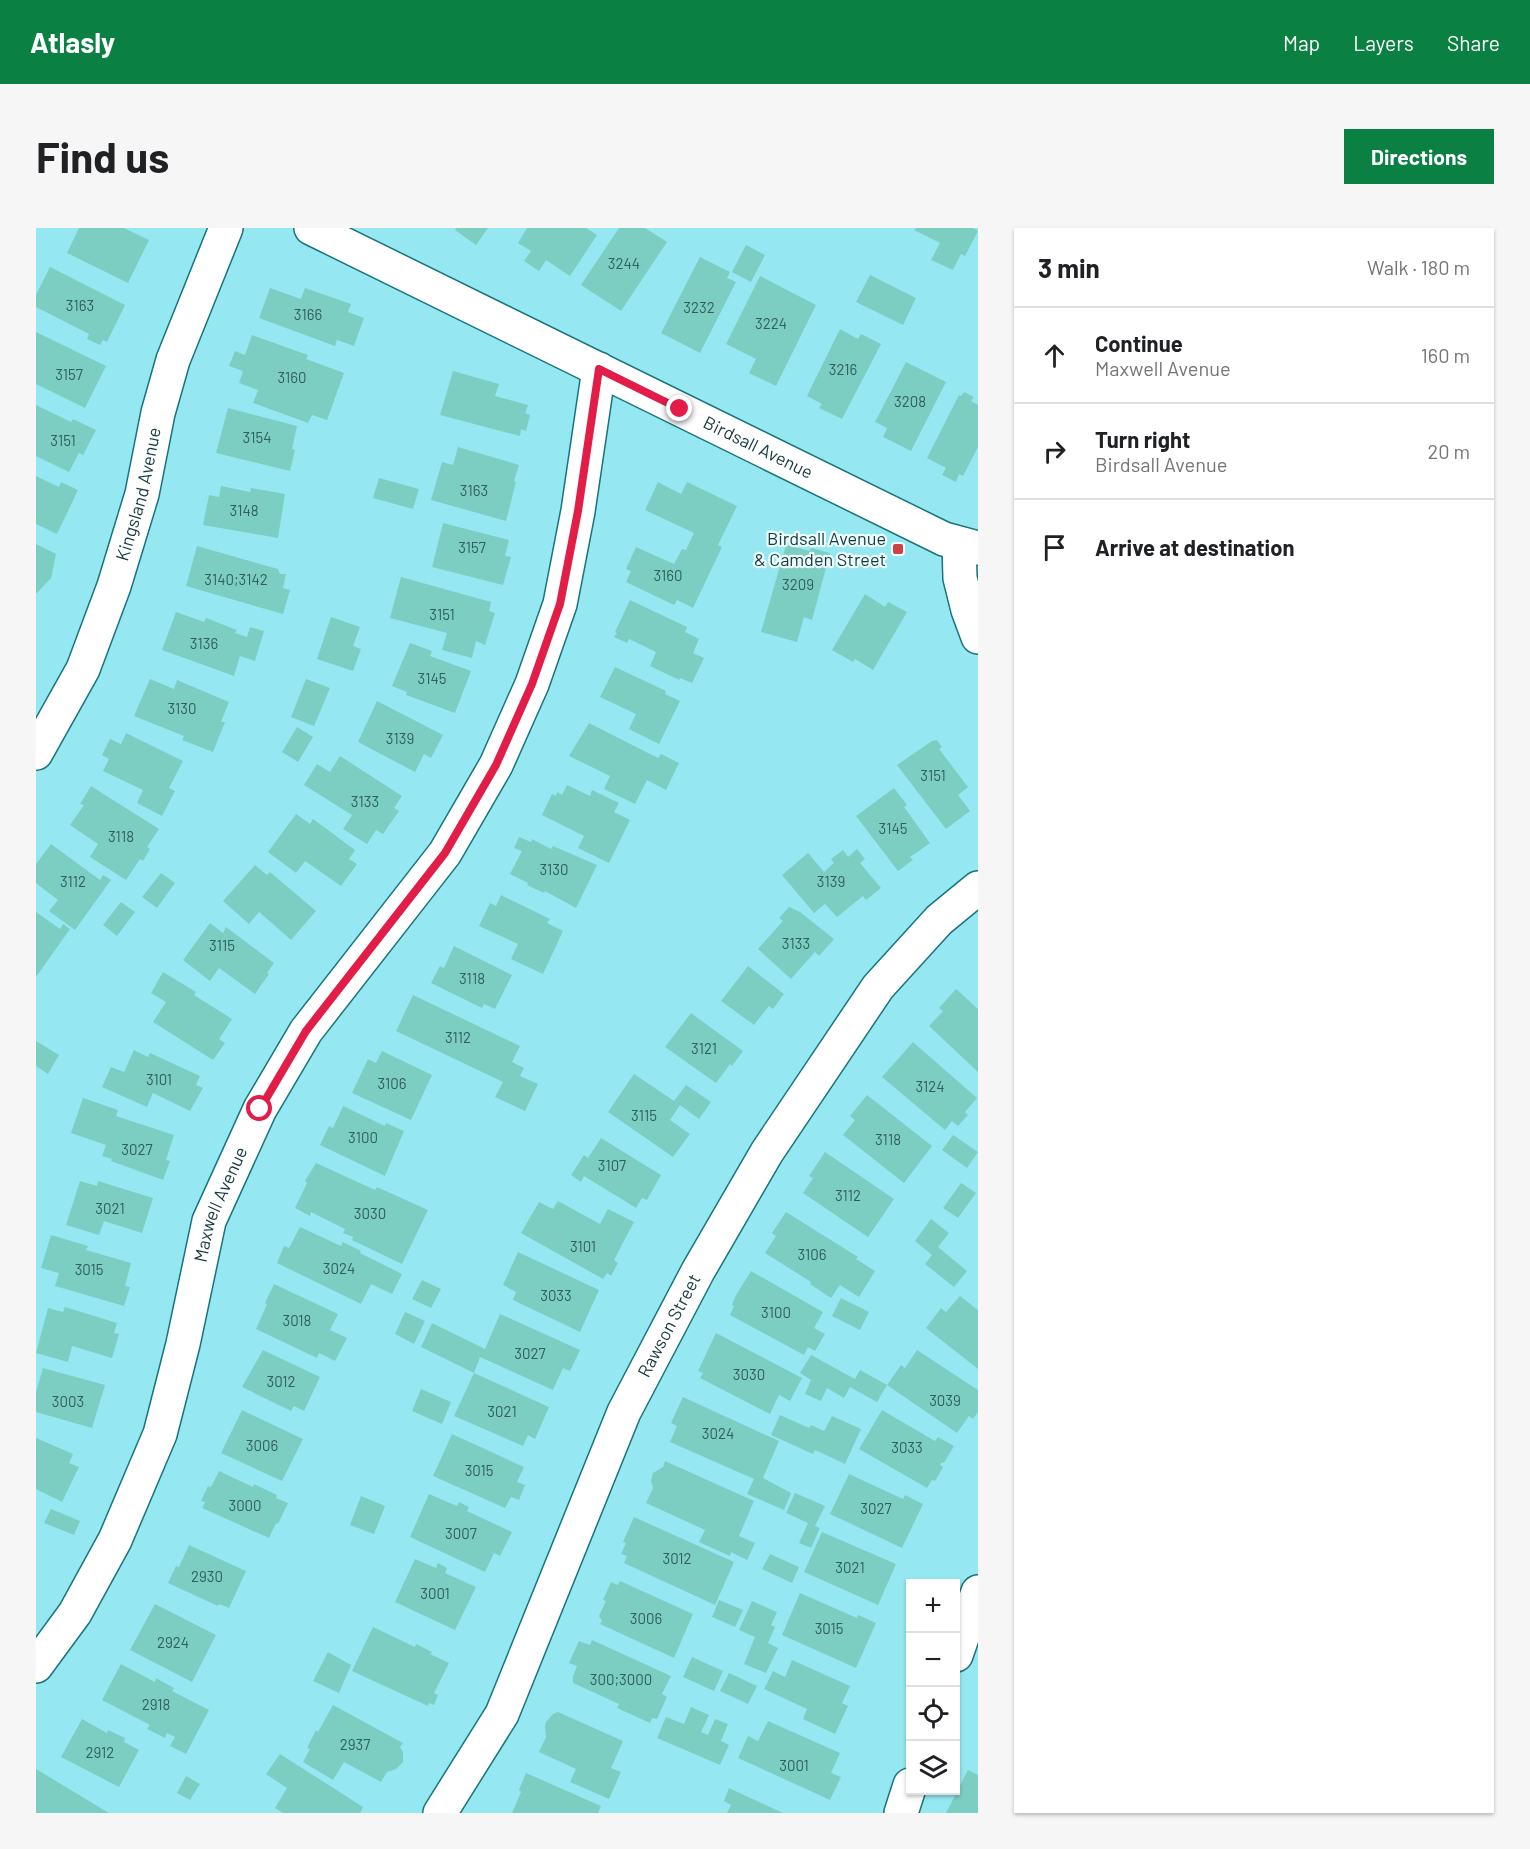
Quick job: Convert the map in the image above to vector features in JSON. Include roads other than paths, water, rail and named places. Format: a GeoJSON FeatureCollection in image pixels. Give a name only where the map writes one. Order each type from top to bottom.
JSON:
{"type":"FeatureCollection","features":[{"type":"Feature","properties":{"kind":"street","name":"Kingsland Avenue"},"geometry":{"type":"LineString","coordinates":[[36,753],[83,669],[114,586],[142,494],[158,413],[173,360],[226,228]]}},
{"type":"Feature","properties":{"kind":"street","name":"Birdsall Avenue"},"geometry":{"type":"LineString","coordinates":[[310,228],[944,539],[969,546],[960,578],[978,637]]}},
{"type":"Feature","properties":{"kind":"street","name":"Maxwell Avenue"},"geometry":{"type":"LineString","coordinates":[[36,1666],[75,1613],[115,1539],[160,1434],[183,1344],[209,1221],[260,1109],[306,1031],[445,853],[496,765],[532,684],[560,604],[578,511],[599,369]]}},
{"type":"Feature","properties":{"kind":"street","name":"Rawson Street"},"geometry":{"type":"LineString","coordinates":[[440,1813],[502,1714],[624,1412],[704,1261],[767,1152],[878,987],[939,920],[978,888]]}},
{"type":"Feature","properties":{"kind":"street"},"geometry":{"type":"LineString","coordinates":[[960,1644],[978,1592]]}},
{"type":"Feature","properties":{"kind":"street"},"geometry":{"type":"LineString","coordinates":[[901,1813],[907,1795]]}},
{"type":"Feature","properties":{"kind":"place","name":"Birdsall Avenue & Camden Street"},"geometry":{"type":"Point","coordinates":[898,549]}}]}
